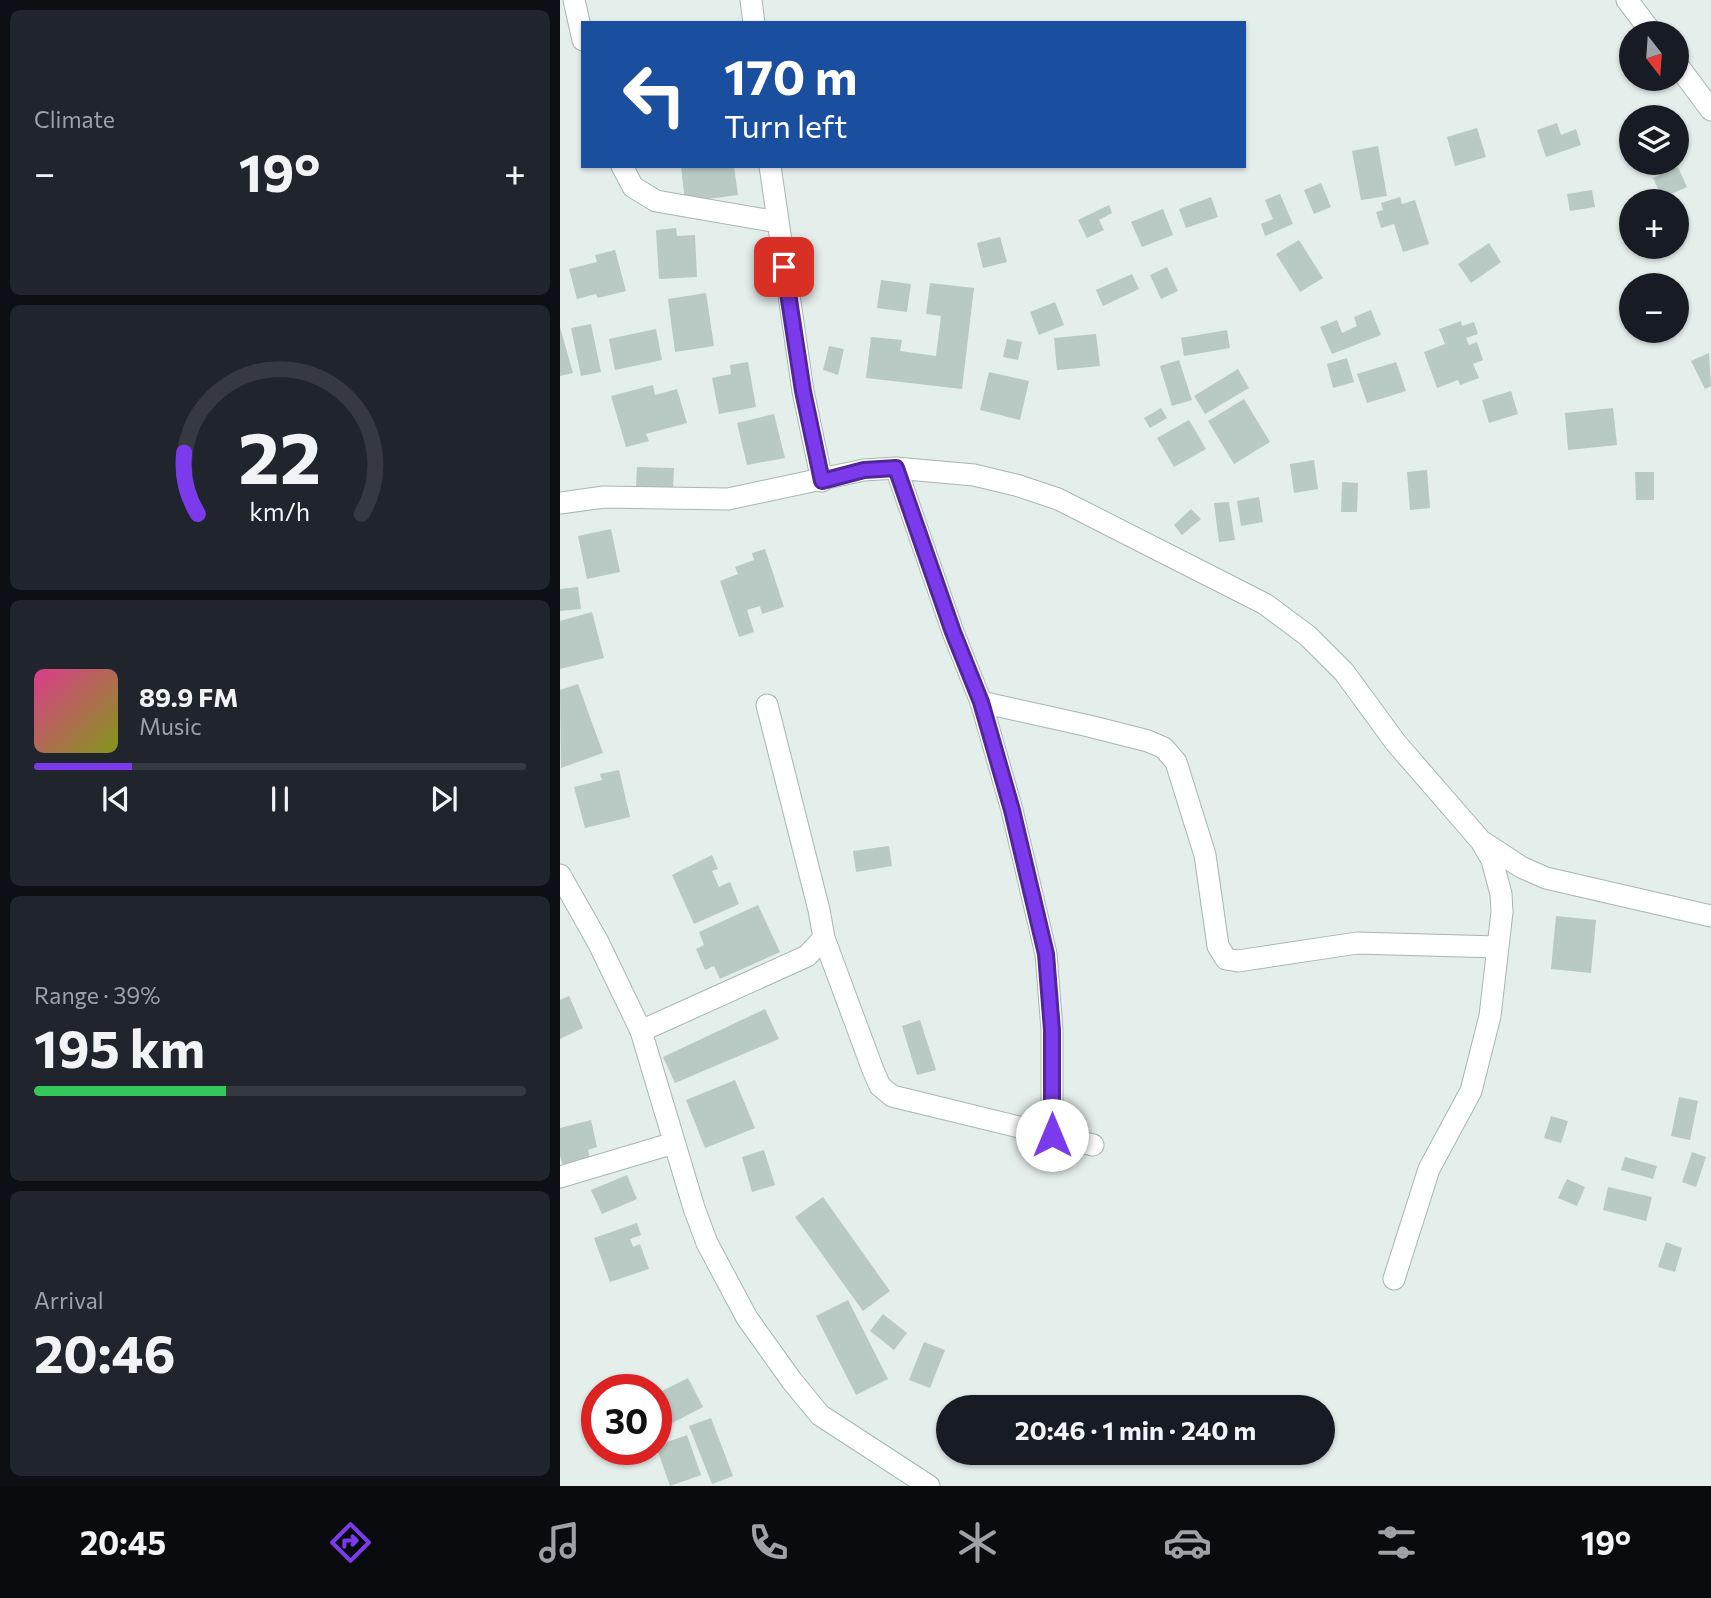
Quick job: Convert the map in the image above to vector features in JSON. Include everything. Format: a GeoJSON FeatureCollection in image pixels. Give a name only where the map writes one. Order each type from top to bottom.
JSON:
{"type":"FeatureCollection","features":[{"type":"Feature","properties":{"kind":"street"},"geometry":{"type":"LineString","coordinates":[[573,0],[581,32]]}},
{"type":"Feature","properties":{"kind":"street"},"geometry":{"type":"LineString","coordinates":[[751,0],[754,21]]}},
{"type":"Feature","properties":{"kind":"street"},"geometry":{"type":"LineString","coordinates":[[1627,0],[1643,21]]}},
{"type":"Feature","properties":{"kind":"street"},"geometry":{"type":"LineString","coordinates":[[1689,80],[1711,110]]}},
{"type":"Feature","properties":{"kind":"street"},"geometry":{"type":"LineString","coordinates":[[623,168],[633,187],[656,201],[778,222]]}},
{"type":"Feature","properties":{"kind":"street"},"geometry":{"type":"LineString","coordinates":[[770,168],[803,391],[822,481]]}},
{"type":"Feature","properties":{"kind":"street"},"geometry":{"type":"LineString","coordinates":[[896,468],[953,632],[981,702],[1012,810],[1046,954],[1052,1030],[1052,1135]]}},
{"type":"Feature","properties":{"kind":"street"},"geometry":{"type":"LineString","coordinates":[[560,503],[604,497],[729,499],[864,470],[896,468],[974,475],[1058,499],[1265,604],[1308,636],[1344,672],[1396,743],[1481,841],[1492,860],[1501,894],[1502,912],[1490,1016],[1471,1091],[1429,1169],[1394,1279]]}},
{"type":"Feature","properties":{"kind":"street"},"geometry":{"type":"LineString","coordinates":[[981,702],[1089,726],[1148,741],[1164,748],[1176,762],[1205,855],[1218,946],[1226,959],[1238,961],[1357,943],[1497,947]]}},
{"type":"Feature","properties":{"kind":"street"},"geometry":{"type":"LineString","coordinates":[[767,705],[824,938],[880,1087],[892,1097],[1093,1145]]}},
{"type":"Feature","properties":{"kind":"street"},"geometry":{"type":"LineString","coordinates":[[1481,841],[1521,867],[1546,878],[1711,916]]}},
{"type":"Feature","properties":{"kind":"street"},"geometry":{"type":"LineString","coordinates":[[560,875],[598,942],[640,1031],[707,1244],[747,1318],[820,1415],[929,1486]]}},
{"type":"Feature","properties":{"kind":"street"},"geometry":{"type":"LineString","coordinates":[[640,1031],[807,956],[824,938]]}},
{"type":"Feature","properties":{"kind":"street"},"geometry":{"type":"LineString","coordinates":[[560,1177],[674,1143]]}},
{"type":"Feature","properties":{"kind":"building"},"geometry":{"type":"Polygon","coordinates":[[[1557,123],[1561,135],[1576,129],[1581,145],[1546,157],[1537,130],[1557,123]]]}},
{"type":"Feature","properties":{"kind":"building"},"geometry":{"type":"Polygon","coordinates":[[[1477,128],[1486,157],[1455,166],[1447,137],[1477,128]]]}},
{"type":"Feature","properties":{"kind":"building"},"geometry":{"type":"Polygon","coordinates":[[[1378,146],[1387,196],[1361,200],[1352,151],[1378,146]]]}},
{"type":"Feature","properties":{"kind":"building"},"geometry":{"type":"Polygon","coordinates":[[[681,168],[734,168],[738,195],[685,202],[681,168]]]}},
{"type":"Feature","properties":{"kind":"building"},"geometry":{"type":"Polygon","coordinates":[[[1660,175],[1682,175],[1687,187],[1658,189],[1653,178],[1660,175]]]}},
{"type":"Feature","properties":{"kind":"building"},"geometry":{"type":"Polygon","coordinates":[[[1321,183],[1331,207],[1314,214],[1304,190],[1321,183]]]}},
{"type":"Feature","properties":{"kind":"building"},"geometry":{"type":"Polygon","coordinates":[[[1592,190],[1595,207],[1570,211],[1567,194],[1592,190]]]}},
{"type":"Feature","properties":{"kind":"building"},"geometry":{"type":"Polygon","coordinates":[[[1280,194],[1293,224],[1265,236],[1261,224],[1273,219],[1265,200],[1280,194]]]}},
{"type":"Feature","properties":{"kind":"building"},"geometry":{"type":"Polygon","coordinates":[[[1211,197],[1218,217],[1186,228],[1179,209],[1211,197]]]}},
{"type":"Feature","properties":{"kind":"building"},"geometry":{"type":"Polygon","coordinates":[[[1400,197],[1402,204],[1415,200],[1429,244],[1403,252],[1394,224],[1381,228],[1376,212],[1383,210],[1381,203],[1400,197]]]}},
{"type":"Feature","properties":{"kind":"building"},"geometry":{"type":"Polygon","coordinates":[[[1109,205],[1112,213],[1099,220],[1104,230],[1087,238],[1078,220],[1109,205]]]}},
{"type":"Feature","properties":{"kind":"building"},"geometry":{"type":"Polygon","coordinates":[[[1163,209],[1173,235],[1142,247],[1131,222],[1163,209]]]}},
{"type":"Feature","properties":{"kind":"building"},"geometry":{"type":"Polygon","coordinates":[[[676,228],[677,236],[695,235],[697,277],[659,279],[656,230],[676,228]]]}},
{"type":"Feature","properties":{"kind":"building"},"geometry":{"type":"Polygon","coordinates":[[[1000,237],[1007,262],[983,268],[977,243],[1000,237]]]}},
{"type":"Feature","properties":{"kind":"building"},"geometry":{"type":"Polygon","coordinates":[[[1299,240],[1323,278],[1300,292],[1276,254],[1299,240]]]}},
{"type":"Feature","properties":{"kind":"building"},"geometry":{"type":"Polygon","coordinates":[[[1489,243],[1501,262],[1471,283],[1458,264],[1489,243]]]}},
{"type":"Feature","properties":{"kind":"building"},"geometry":{"type":"Polygon","coordinates":[[[615,250],[626,291],[598,298],[596,294],[577,299],[569,269],[597,262],[595,255],[615,250]]]}},
{"type":"Feature","properties":{"kind":"building"},"geometry":{"type":"Polygon","coordinates":[[[1167,267],[1178,291],[1161,299],[1150,275],[1167,267]]]}},
{"type":"Feature","properties":{"kind":"building"},"geometry":{"type":"Polygon","coordinates":[[[1132,274],[1139,289],[1103,306],[1096,290],[1132,274]]]}},
{"type":"Feature","properties":{"kind":"building"},"geometry":{"type":"Polygon","coordinates":[[[881,280],[911,284],[907,312],[877,308],[881,280]]]}},
{"type":"Feature","properties":{"kind":"building"},"geometry":{"type":"Polygon","coordinates":[[[930,283],[974,288],[962,389],[866,378],[871,337],[902,340],[900,351],[936,356],[941,316],[926,314],[930,283]]]}},
{"type":"Feature","properties":{"kind":"building"},"geometry":{"type":"Polygon","coordinates":[[[706,293],[714,346],[675,352],[668,299],[706,293]]]}},
{"type":"Feature","properties":{"kind":"building"},"geometry":{"type":"Polygon","coordinates":[[[1055,302],[1064,325],[1039,335],[1030,312],[1055,302]]]}},
{"type":"Feature","properties":{"kind":"building"},"geometry":{"type":"Polygon","coordinates":[[[1371,310],[1381,335],[1332,354],[1320,327],[1337,320],[1342,333],[1357,326],[1354,317],[1371,310]]]}},
{"type":"Feature","properties":{"kind":"building"},"geometry":{"type":"Polygon","coordinates":[[[1461,321],[1462,326],[1474,322],[1478,334],[1466,338],[1469,345],[1477,342],[1483,360],[1473,364],[1479,378],[1460,385],[1458,380],[1437,388],[1424,352],[1445,344],[1439,329],[1461,321]]]}},
{"type":"Feature","properties":{"kind":"building"},"geometry":{"type":"Polygon","coordinates":[[[591,324],[601,372],[581,376],[571,328],[591,324]]]}},
{"type":"Feature","properties":{"kind":"building"},"geometry":{"type":"Polygon","coordinates":[[[560,327],[573,373],[560,376],[560,327]]]}},
{"type":"Feature","properties":{"kind":"building"},"geometry":{"type":"Polygon","coordinates":[[[656,329],[662,360],[615,370],[609,339],[656,329]]]}},
{"type":"Feature","properties":{"kind":"building"},"geometry":{"type":"Polygon","coordinates":[[[1227,330],[1230,348],[1184,356],[1181,338],[1227,330]]]}},
{"type":"Feature","properties":{"kind":"building"},"geometry":{"type":"Polygon","coordinates":[[[1096,334],[1100,366],[1057,370],[1054,338],[1096,334]]]}},
{"type":"Feature","properties":{"kind":"building"},"geometry":{"type":"Polygon","coordinates":[[[1007,339],[1022,342],[1018,360],[1003,357],[1007,339]]]}},
{"type":"Feature","properties":{"kind":"building"},"geometry":{"type":"Polygon","coordinates":[[[829,346],[844,349],[838,375],[823,370],[829,346]]]}},
{"type":"Feature","properties":{"kind":"building"},"geometry":{"type":"Polygon","coordinates":[[[1709,353],[1711,386],[1705,389],[1691,361],[1709,353]]]}},
{"type":"Feature","properties":{"kind":"building"},"geometry":{"type":"Polygon","coordinates":[[[1347,358],[1354,382],[1333,388],[1327,364],[1347,358]]]}},
{"type":"Feature","properties":{"kind":"building"},"geometry":{"type":"Polygon","coordinates":[[[1179,360],[1192,400],[1172,406],[1160,366],[1179,360]]]}},
{"type":"Feature","properties":{"kind":"building"},"geometry":{"type":"Polygon","coordinates":[[[748,362],[756,407],[719,414],[712,378],[731,374],[730,365],[748,362]]]}},
{"type":"Feature","properties":{"kind":"building"},"geometry":{"type":"Polygon","coordinates":[[[1396,362],[1406,391],[1367,403],[1357,374],[1396,362]]]}},
{"type":"Feature","properties":{"kind":"building"},"geometry":{"type":"Polygon","coordinates":[[[1238,369],[1249,388],[1205,414],[1194,396],[1238,369]]]}},
{"type":"Feature","properties":{"kind":"building"},"geometry":{"type":"Polygon","coordinates":[[[989,372],[1029,381],[1020,420],[980,410],[989,372]]]}},
{"type":"Feature","properties":{"kind":"building"},"geometry":{"type":"Polygon","coordinates":[[[653,385],[655,395],[677,389],[687,423],[646,434],[649,441],[626,447],[611,396],[653,385]]]}},
{"type":"Feature","properties":{"kind":"building"},"geometry":{"type":"Polygon","coordinates":[[[1511,391],[1518,414],[1489,423],[1482,400],[1511,391]]]}},
{"type":"Feature","properties":{"kind":"building"},"geometry":{"type":"Polygon","coordinates":[[[1244,399],[1270,442],[1234,464],[1208,421],[1244,399]]]}},
{"type":"Feature","properties":{"kind":"building"},"geometry":{"type":"Polygon","coordinates":[[[1161,408],[1167,418],[1150,428],[1144,418],[1161,408]]]}},
{"type":"Feature","properties":{"kind":"building"},"geometry":{"type":"Polygon","coordinates":[[[1613,408],[1617,445],[1568,450],[1565,413],[1613,408]]]}},
{"type":"Feature","properties":{"kind":"building"},"geometry":{"type":"Polygon","coordinates":[[[774,414],[785,458],[747,465],[737,423],[774,414]]]}},
{"type":"Feature","properties":{"kind":"building"},"geometry":{"type":"Polygon","coordinates":[[[1189,420],[1206,449],[1174,467],[1157,438],[1189,420]]]}},
{"type":"Feature","properties":{"kind":"building"},"geometry":{"type":"Polygon","coordinates":[[[1314,460],[1318,489],[1294,493],[1290,464],[1314,460]]]}},
{"type":"Feature","properties":{"kind":"building"},"geometry":{"type":"Polygon","coordinates":[[[637,467],[674,468],[673,489],[636,487],[637,467]]]}},
{"type":"Feature","properties":{"kind":"building"},"geometry":{"type":"Polygon","coordinates":[[[1427,470],[1430,508],[1410,510],[1407,472],[1427,470]]]}},
{"type":"Feature","properties":{"kind":"building"},"geometry":{"type":"Polygon","coordinates":[[[1635,472],[1654,472],[1654,500],[1636,500],[1635,472]]]}},
{"type":"Feature","properties":{"kind":"building"},"geometry":{"type":"Polygon","coordinates":[[[1342,482],[1358,483],[1357,512],[1341,512],[1342,482]]]}},
{"type":"Feature","properties":{"kind":"building"},"geometry":{"type":"Polygon","coordinates":[[[1259,497],[1263,522],[1241,526],[1237,501],[1259,497]]]}},
{"type":"Feature","properties":{"kind":"building"},"geometry":{"type":"Polygon","coordinates":[[[1229,502],[1235,540],[1219,542],[1214,503],[1229,502]]]}},
{"type":"Feature","properties":{"kind":"building"},"geometry":{"type":"Polygon","coordinates":[[[1191,509],[1201,519],[1182,535],[1174,525],[1191,509]]]}},
{"type":"Feature","properties":{"kind":"building"},"geometry":{"type":"Polygon","coordinates":[[[611,529],[620,572],[587,579],[578,536],[611,529]]]}},
{"type":"Feature","properties":{"kind":"building"},"geometry":{"type":"Polygon","coordinates":[[[765,549],[784,607],[762,614],[760,606],[747,610],[754,632],[739,637],[720,581],[738,574],[735,567],[754,560],[752,553],[765,549]]]}},
{"type":"Feature","properties":{"kind":"building"},"geometry":{"type":"Polygon","coordinates":[[[578,587],[581,609],[560,611],[560,589],[578,587]]]}},
{"type":"Feature","properties":{"kind":"building"},"geometry":{"type":"Polygon","coordinates":[[[592,612],[604,658],[560,669],[560,621],[592,612]]]}},
{"type":"Feature","properties":{"kind":"building"},"geometry":{"type":"Polygon","coordinates":[[[578,684],[603,753],[561,768],[560,690],[578,684]]]}},
{"type":"Feature","properties":{"kind":"building"},"geometry":{"type":"Polygon","coordinates":[[[619,770],[630,817],[585,828],[574,787],[602,780],[600,774],[619,770]]]}},
{"type":"Feature","properties":{"kind":"building"},"geometry":{"type":"Polygon","coordinates":[[[889,846],[892,866],[856,872],[853,851],[889,846]]]}},
{"type":"Feature","properties":{"kind":"building"},"geometry":{"type":"Polygon","coordinates":[[[712,855],[718,869],[712,871],[719,887],[730,882],[739,904],[694,924],[672,875],[712,855]]]}},
{"type":"Feature","properties":{"kind":"building"},"geometry":{"type":"Polygon","coordinates":[[[758,905],[780,952],[720,979],[714,966],[705,970],[696,949],[704,945],[699,932],[758,905]]]}},
{"type":"Feature","properties":{"kind":"building"},"geometry":{"type":"Polygon","coordinates":[[[1556,916],[1596,920],[1591,973],[1551,969],[1556,916]]]}},
{"type":"Feature","properties":{"kind":"building"},"geometry":{"type":"Polygon","coordinates":[[[569,996],[583,1028],[560,1039],[560,1000],[569,996]]]}},
{"type":"Feature","properties":{"kind":"building"},"geometry":{"type":"Polygon","coordinates":[[[765,1009],[779,1039],[675,1083],[663,1057],[765,1009]]]}},
{"type":"Feature","properties":{"kind":"building"},"geometry":{"type":"Polygon","coordinates":[[[920,1020],[936,1070],[917,1075],[902,1026],[920,1020]]]}},
{"type":"Feature","properties":{"kind":"building"},"geometry":{"type":"Polygon","coordinates":[[[735,1080],[755,1128],[705,1148],[686,1100],[735,1080]]]}},
{"type":"Feature","properties":{"kind":"building"},"geometry":{"type":"Polygon","coordinates":[[[1679,1097],[1698,1101],[1690,1140],[1671,1136],[1679,1097]]]}},
{"type":"Feature","properties":{"kind":"building"},"geometry":{"type":"Polygon","coordinates":[[[1551,1116],[1568,1121],[1561,1143],[1544,1138],[1551,1116]]]}},
{"type":"Feature","properties":{"kind":"building"},"geometry":{"type":"Polygon","coordinates":[[[591,1120],[597,1147],[588,1150],[590,1159],[563,1166],[560,1156],[560,1128],[591,1120]]]}},
{"type":"Feature","properties":{"kind":"building"},"geometry":{"type":"Polygon","coordinates":[[[764,1150],[775,1185],[752,1192],[742,1157],[764,1150]]]}},
{"type":"Feature","properties":{"kind":"building"},"geometry":{"type":"Polygon","coordinates":[[[1692,1152],[1706,1157],[1696,1187],[1682,1182],[1692,1152]]]}},
{"type":"Feature","properties":{"kind":"building"},"geometry":{"type":"Polygon","coordinates":[[[1625,1157],[1657,1166],[1653,1179],[1621,1170],[1625,1157]]]}},
{"type":"Feature","properties":{"kind":"building"},"geometry":{"type":"Polygon","coordinates":[[[627,1175],[637,1199],[602,1214],[591,1190],[627,1175]]]}},
{"type":"Feature","properties":{"kind":"building"},"geometry":{"type":"Polygon","coordinates":[[[1567,1179],[1585,1187],[1577,1206],[1558,1198],[1567,1179]]]}},
{"type":"Feature","properties":{"kind":"building"},"geometry":{"type":"Polygon","coordinates":[[[1608,1187],[1652,1197],[1646,1221],[1603,1210],[1608,1187]]]}},
{"type":"Feature","properties":{"kind":"building"},"geometry":{"type":"Polygon","coordinates":[[[823,1197],[890,1291],[863,1311],[795,1217],[823,1197]]]}},
{"type":"Feature","properties":{"kind":"building"},"geometry":{"type":"Polygon","coordinates":[[[637,1223],[641,1235],[630,1239],[633,1247],[640,1244],[649,1269],[610,1282],[594,1238],[637,1223]]]}},
{"type":"Feature","properties":{"kind":"building"},"geometry":{"type":"Polygon","coordinates":[[[1666,1242],[1682,1248],[1675,1272],[1658,1267],[1666,1242]]]}},
{"type":"Feature","properties":{"kind":"building"},"geometry":{"type":"Polygon","coordinates":[[[848,1300],[888,1379],[856,1395],[816,1316],[848,1300]]]}},
{"type":"Feature","properties":{"kind":"building"},"geometry":{"type":"Polygon","coordinates":[[[883,1314],[907,1333],[894,1350],[870,1331],[883,1314]]]}},
{"type":"Feature","properties":{"kind":"building"},"geometry":{"type":"Polygon","coordinates":[[[924,1342],[945,1350],[930,1388],[909,1380],[924,1342]]]}},
{"type":"Feature","properties":{"kind":"building"},"geometry":{"type":"Polygon","coordinates":[[[688,1378],[703,1407],[672,1423],[672,1386],[688,1378]]]}},
{"type":"Feature","properties":{"kind":"building"},"geometry":{"type":"Polygon","coordinates":[[[711,1418],[733,1476],[712,1484],[689,1426],[711,1418]]]}},
{"type":"Feature","properties":{"kind":"building"},"geometry":{"type":"Polygon","coordinates":[[[687,1435],[701,1475],[670,1486],[663,1465],[672,1465],[672,1440],[687,1435]]]}},
{"type":"Feature","properties":{"kind":"route"},"geometry":{"type":"LineString","coordinates":[[784,267],[803,391],[822,481],[864,470],[896,468],[953,632],[981,702],[1012,810],[1046,954],[1052,1030],[1052,1135]]}}]}
